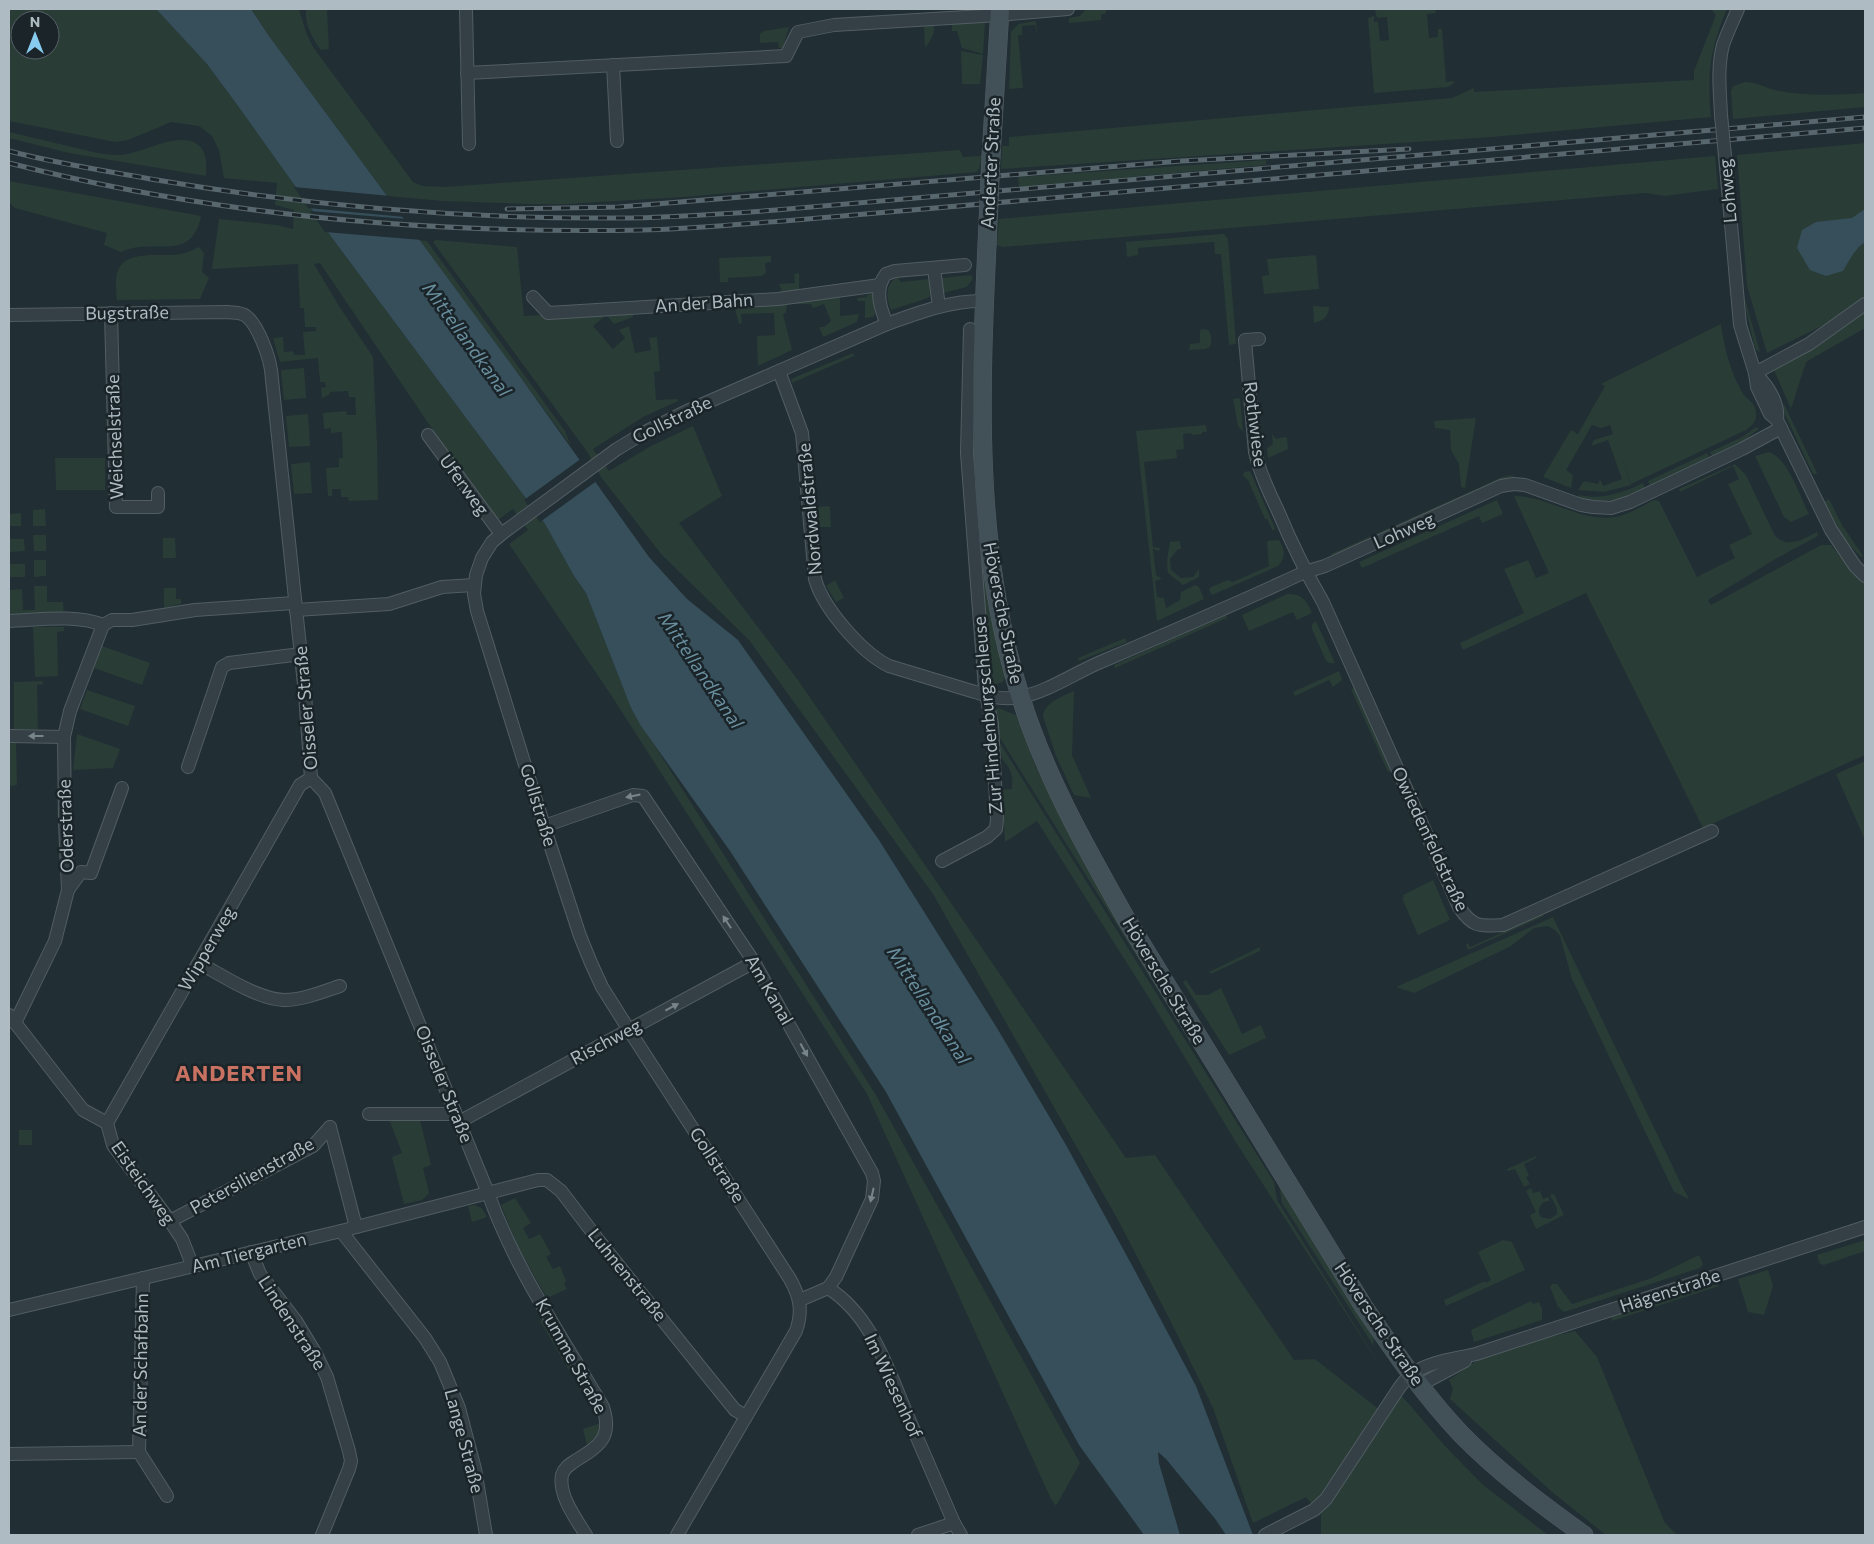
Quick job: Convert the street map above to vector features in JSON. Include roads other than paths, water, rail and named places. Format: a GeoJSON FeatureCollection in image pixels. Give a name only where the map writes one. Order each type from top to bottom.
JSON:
{"type":"FeatureCollection","features":[{"type":"Feature","properties":{"kind":"main road","name":"Anderter Straße"},"geometry":{"type":"LineString","coordinates":[[977,324],[984,301],[999,12]]}},
{"type":"Feature","properties":{"kind":"main road","name":"Höversche Straße"},"geometry":{"type":"LineString","coordinates":[[977,324],[987,526],[1002,628],[1020,697],[1036,741],[1067,811],[1125,917],[1301,1201],[1364,1307],[1416,1379],[1456,1428],[1490,1461],[1529,1494],[1584,1535]]}},
{"type":"Feature","properties":{"kind":"street"},"geometry":{"type":"LineString","coordinates":[[466,9],[469,144]]}},
{"type":"Feature","properties":{"kind":"street"},"geometry":{"type":"LineString","coordinates":[[467,73],[786,56],[798,32],[813,28],[999,12],[1068,9]]}},
{"type":"Feature","properties":{"kind":"street","name":"Lohweg"},"geometry":{"type":"LineString","coordinates":[[1020,697],[1037,692],[1102,661],[1305,572],[1325,566],[1411,529],[1501,486],[1525,485],[1581,505],[1612,508],[1638,498],[1742,449],[1779,424],[1778,410],[1766,384],[1755,373],[1740,325],[1724,156],[1719,75],[1721,56],[1727,35],[1738,9]]}},
{"type":"Feature","properties":{"kind":"street"},"geometry":{"type":"LineString","coordinates":[[612,65],[617,141]]}},
{"type":"Feature","properties":{"kind":"street"},"geometry":{"type":"LineString","coordinates":[[887,324],[880,308],[880,285],[886,274],[895,271],[965,265]]}},
{"type":"Feature","properties":{"kind":"street"},"geometry":{"type":"LineString","coordinates":[[934,268],[939,307]]}},
{"type":"Feature","properties":{"kind":"street","name":"An der Bahn"},"geometry":{"type":"LineString","coordinates":[[533,297],[548,313],[778,299],[880,285]]}},
{"type":"Feature","properties":{"kind":"street","name":"Gollstraße"},"geometry":{"type":"LineString","coordinates":[[800,1300],[790,1279],[629,1030],[602,986],[591,963],[580,936],[544,826],[477,611],[474,585],[482,558],[492,542],[500,534],[601,460],[647,431],[887,324],[966,300],[984,301]]}},
{"type":"Feature","properties":{"kind":"street"},"geometry":{"type":"LineString","coordinates":[[1755,373],[1809,344],[1865,304]]}},
{"type":"Feature","properties":{"kind":"street","name":"Bugstraße"},"geometry":{"type":"LineString","coordinates":[[9,315],[227,312],[244,315]]}},
{"type":"Feature","properties":{"kind":"street","name":"Weichselstraße"},"geometry":{"type":"LineString","coordinates":[[111,313],[116,507],[158,507],[158,494]]}},
{"type":"Feature","properties":{"kind":"street","name":"Oisseler Straße"},"geometry":{"type":"LineString","coordinates":[[244,315],[248,317],[259,337],[268,356],[270,366],[312,764],[311,778],[325,793],[488,1193]]}},
{"type":"Feature","properties":{"kind":"street","name":"Zur Hindenburgschleuse"},"geometry":{"type":"LineString","coordinates":[[942,861],[987,837],[996,829],[992,724],[986,696],[967,453],[977,324]]}},
{"type":"Feature","properties":{"kind":"street","name":"Rothwiese"},"geometry":{"type":"LineString","coordinates":[[1259,339],[1245,340],[1255,452],[1262,476],[1305,572]]}},
{"type":"Feature","properties":{"kind":"street","name":"Nordwaldstraße"},"geometry":{"type":"LineString","coordinates":[[778,371],[802,433],[815,580],[825,601],[876,660],[889,666],[986,696],[1002,698],[1020,697]]}},
{"type":"Feature","properties":{"kind":"street"},"geometry":{"type":"LineString","coordinates":[[1779,424],[1831,530],[1855,566],[1865,576]]}},
{"type":"Feature","properties":{"kind":"street","name":"Uferweg"},"geometry":{"type":"LineString","coordinates":[[428,435],[500,534]]}},
{"type":"Feature","properties":{"kind":"street","name":"Owiedenfeldstraße"},"geometry":{"type":"LineString","coordinates":[[1305,572],[1323,602],[1459,907],[1466,917],[1477,926],[1503,925],[1712,831]]}},
{"type":"Feature","properties":{"kind":"street"},"geometry":{"type":"LineString","coordinates":[[9,621],[77,619],[103,625],[112,620],[132,620],[195,610],[389,604],[442,587],[474,585]]}},
{"type":"Feature","properties":{"kind":"street","name":"Oderstraße"},"geometry":{"type":"LineString","coordinates":[[12,1019],[55,941],[68,890],[64,737],[70,711],[103,625]]}},
{"type":"Feature","properties":{"kind":"street"},"geometry":{"type":"LineString","coordinates":[[188,767],[222,667],[229,663],[301,654]]}},
{"type":"Feature","properties":{"kind":"street"},"geometry":{"type":"LineString","coordinates":[[9,736],[64,737]]}},
{"type":"Feature","properties":{"kind":"street","name":"Wipperweg"},"geometry":{"type":"LineString","coordinates":[[107,1123],[300,785],[311,778]]}},
{"type":"Feature","properties":{"kind":"street"},"geometry":{"type":"LineString","coordinates":[[68,890],[81,872],[91,873],[122,788]]}},
{"type":"Feature","properties":{"kind":"street","name":"Am Kanal"},"geometry":{"type":"LineString","coordinates":[[544,826],[632,795],[643,796],[754,962],[872,1173],[874,1181],[872,1199],[836,1277],[828,1288]]}},
{"type":"Feature","properties":{"kind":"street"},"geometry":{"type":"LineString","coordinates":[[199,962],[261,995],[283,1000],[302,998],[340,986]]}},
{"type":"Feature","properties":{"kind":"street","name":"Rischweg"},"geometry":{"type":"LineString","coordinates":[[369,1114],[457,1118],[629,1030],[754,962]]}},
{"type":"Feature","properties":{"kind":"street","name":"Eisteichweg"},"geometry":{"type":"LineString","coordinates":[[12,1019],[82,1110],[107,1123],[113,1145],[182,1239],[193,1267]]}},
{"type":"Feature","properties":{"kind":"street","name":"Petersilienstraße"},"geometry":{"type":"LineString","coordinates":[[170,1221],[313,1146],[330,1127],[356,1227]]}},
{"type":"Feature","properties":{"kind":"street","name":"Luhnenstraße"},"geometry":{"type":"LineString","coordinates":[[488,1193],[538,1180],[546,1180],[554,1184],[735,1410],[746,1416]]}},
{"type":"Feature","properties":{"kind":"street","name":"Am Tiergarten"},"geometry":{"type":"LineString","coordinates":[[9,1310],[341,1231],[488,1193]]}},
{"type":"Feature","properties":{"kind":"street","name":"Krumme Straße"},"geometry":{"type":"LineString","coordinates":[[488,1193],[500,1227],[526,1276],[606,1415],[606,1432],[603,1439],[590,1452],[570,1464],[562,1474],[566,1500],[586,1535]]}},
{"type":"Feature","properties":{"kind":"street","name":"Hägenstraße"},"geometry":{"type":"LineString","coordinates":[[1416,1379],[1433,1364],[1476,1354],[1865,1227]]}},
{"type":"Feature","properties":{"kind":"street","name":"Lange Straße"},"geometry":{"type":"LineString","coordinates":[[341,1231],[425,1338],[440,1362],[459,1408],[475,1470],[486,1535]]}},
{"type":"Feature","properties":{"kind":"street","name":"Lindenstraße"},"geometry":{"type":"LineString","coordinates":[[251,1252],[260,1274],[296,1321],[316,1354],[327,1377],[349,1451],[351,1460],[349,1469],[322,1535]]}},
{"type":"Feature","properties":{"kind":"street","name":"An der Schafbahn"},"geometry":{"type":"LineString","coordinates":[[143,1278],[139,1452],[167,1496]]}},
{"type":"Feature","properties":{"kind":"street"},"geometry":{"type":"LineString","coordinates":[[677,1535],[796,1331],[801,1312],[800,1300],[828,1288]]}},
{"type":"Feature","properties":{"kind":"street","name":"Im Wiesenhof"},"geometry":{"type":"LineString","coordinates":[[828,1288],[856,1312],[878,1348],[954,1523],[961,1535]]}},
{"type":"Feature","properties":{"kind":"street"},"geometry":{"type":"LineString","coordinates":[[1265,1535],[1314,1510],[1326,1499],[1390,1400],[1416,1379]]}},
{"type":"Feature","properties":{"kind":"street","name":"An der Schafbahn"},"geometry":{"type":"LineString","coordinates":[[9,1454],[139,1452]]}},
{"type":"Feature","properties":{"kind":"street"},"geometry":{"type":"LineString","coordinates":[[918,1535],[954,1523]]}},
{"type":"Feature","properties":{"kind":"water","name":"Mittellandkanal"},"geometry":{"type":"Polygon","coordinates":[[[156,9],[251,9],[511,364],[649,557],[687,599],[738,640],[879,840],[997,1028],[1066,1145],[1196,1386],[1253,1535],[1226,1535],[1216,1520],[1166,1459],[1158,1452],[1159,1463],[1180,1535],[1144,1535],[1079,1445],[886,1092],[730,851],[641,726],[631,708],[586,593],[574,576],[545,524],[335,242],[207,64],[156,9]]]}},
{"type":"Feature","properties":{"kind":"water"},"geometry":{"type":"Polygon","coordinates":[[[1865,209],[1865,242],[1855,251],[1843,271],[1826,276],[1810,270],[1797,248],[1802,230],[1816,222],[1852,218],[1865,209]]]}},
{"type":"Feature","properties":{"kind":"railway"},"geometry":{"type":"LineString","coordinates":[[9,151],[64,164],[157,180],[329,204],[502,216],[637,218],[776,210],[1865,117]]}},
{"type":"Feature","properties":{"kind":"railway"},"geometry":{"type":"LineString","coordinates":[[9,163],[165,196],[244,209],[323,218],[483,229],[643,230],[784,221],[1865,128]]}},
{"type":"Feature","properties":{"kind":"railway"},"geometry":{"type":"LineString","coordinates":[[507,209],[619,207],[1181,161],[1409,149]]}},
{"type":"Feature","properties":{"kind":"district","name":"ANDERTEN"},"geometry":{"type":"Point","coordinates":[239,1073]}}]}
